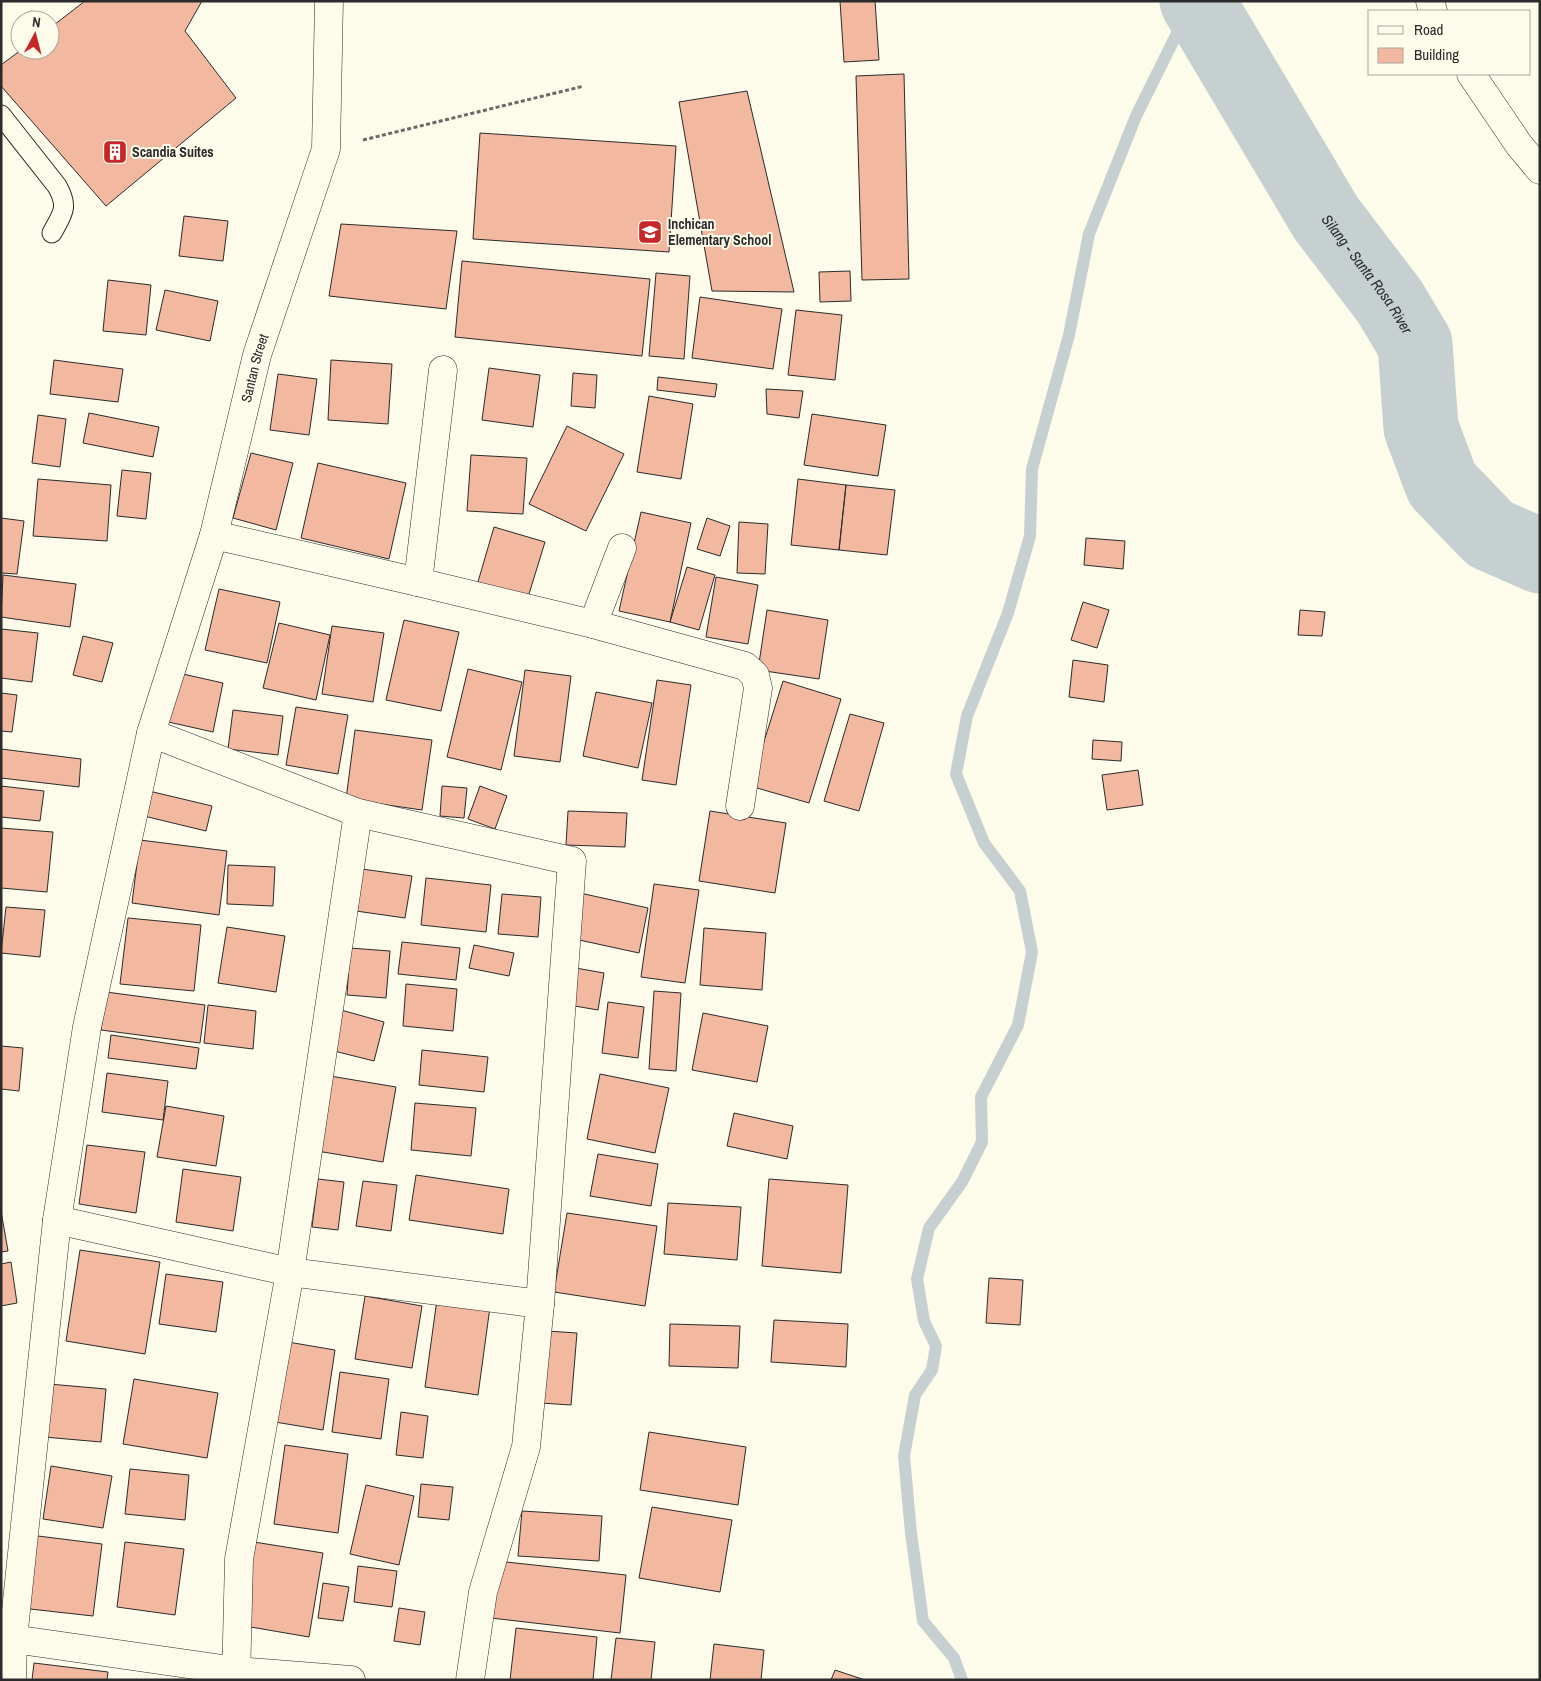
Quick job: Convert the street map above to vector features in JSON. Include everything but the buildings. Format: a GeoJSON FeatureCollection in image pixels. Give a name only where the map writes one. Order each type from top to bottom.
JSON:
{"type":"FeatureCollection","features":[{"type":"Feature","properties":{"kind":"street","name":"Santan Street"},"geometry":{"type":"LineString","coordinates":[[12,1680],[13,1638],[57,1220],[87,1027],[151,733],[214,535],[257,355],[326,149],[329,1]]}},
{"type":"Feature","properties":{"kind":"street"},"geometry":{"type":"LineString","coordinates":[[1472,75],[1519,145],[1540,170]]}},
{"type":"Feature","properties":{"kind":"street"},"geometry":{"type":"LineString","coordinates":[[418,582],[443,370]]}},
{"type":"Feature","properties":{"kind":"street"},"geometry":{"type":"LineString","coordinates":[[214,535],[593,624],[744,666],[755,675],[758,688],[740,806]]}},
{"type":"Feature","properties":{"kind":"street"},"geometry":{"type":"LineString","coordinates":[[593,624],[622,548]]}},
{"type":"Feature","properties":{"kind":"street"},"geometry":{"type":"LineString","coordinates":[[151,733],[358,813],[572,861],[540,1304],[526,1447],[483,1592],[470,1680]]}},
{"type":"Feature","properties":{"kind":"street"},"geometry":{"type":"LineString","coordinates":[[236,1675],[239,1559],[290,1272],[358,813]]}},
{"type":"Feature","properties":{"kind":"street"},"geometry":{"type":"LineString","coordinates":[[57,1220],[290,1272],[540,1304]]}},
{"type":"Feature","properties":{"kind":"street"},"geometry":{"type":"LineString","coordinates":[[13,1638],[236,1675],[351,1680]]}},
{"type":"Feature","properties":{"kind":"lane"},"geometry":{"type":"LineString","coordinates":[[1,115],[57,186],[64,199],[63,214],[52,232]]}},
{"type":"Feature","properties":{"kind":"path"},"geometry":{"type":"LineString","coordinates":[[326,149],[584,86]]}},
{"type":"Feature","properties":{"kind":"waterway"},"geometry":{"type":"LineString","coordinates":[[962,1680],[954,1658],[923,1621],[911,1533],[904,1456],[915,1395],[932,1370],[936,1346],[924,1321],[917,1279],[929,1228],[962,1182],[982,1142],[981,1097],[1018,1025],[1032,952],[1020,891],[984,843],[956,774],[967,716],[1008,613],[1030,536],[1032,469],[1069,335],[1089,234],[1136,116],[1193,1]]}},
{"type":"Feature","properties":{"kind":"waterway","name":"Silang - Santa Rosa River"},"geometry":{"type":"LineString","coordinates":[[1197,1],[1326,218],[1390,302],[1415,344],[1421,428],[1442,484],[1490,534],[1540,556]]}},
{"type":"Feature","properties":{"kind":"place","name":"Scandia Suites"},"geometry":{"type":"Point","coordinates":[115,152]}},
{"type":"Feature","properties":{"kind":"place","name":"Inchican Elementary School"},"geometry":{"type":"Point","coordinates":[650,232]}}]}
